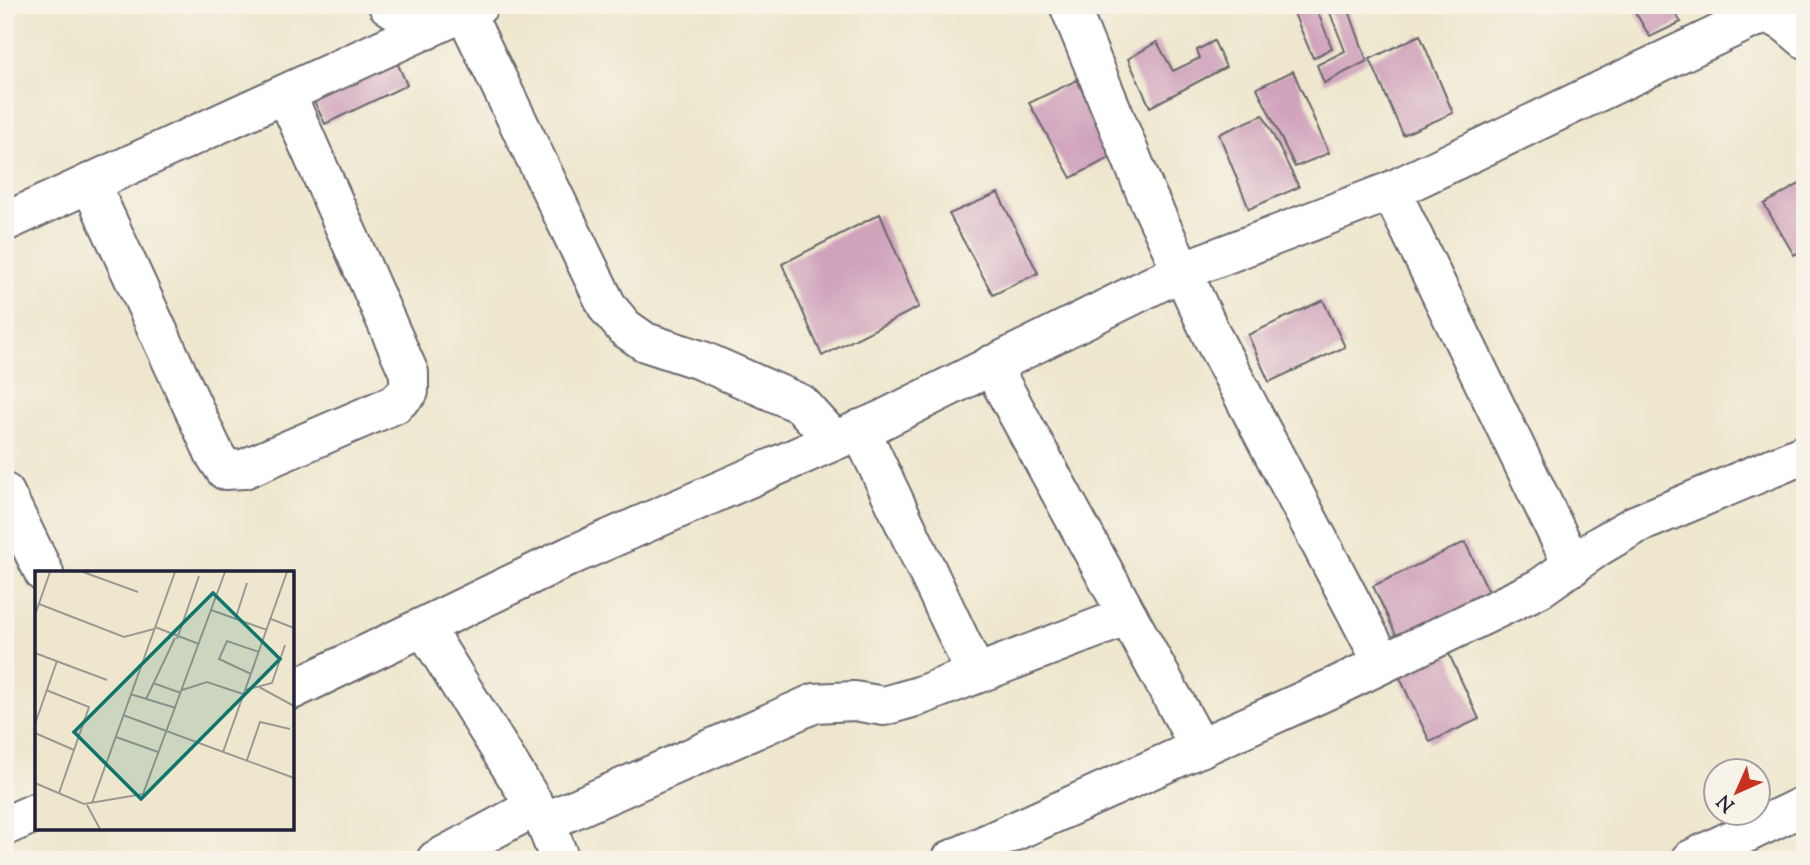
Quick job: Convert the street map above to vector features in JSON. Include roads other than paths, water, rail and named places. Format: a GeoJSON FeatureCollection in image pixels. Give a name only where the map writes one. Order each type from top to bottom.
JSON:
{"type":"FeatureCollection","features":[{"type":"Feature","properties":{"kind":"street"},"geometry":{"type":"LineString","coordinates":[[388,5],[426,30]]}},
{"type":"Feature","properties":{"kind":"street"},"geometry":{"type":"LineString","coordinates":[[1069,5],[1146,191],[1213,338],[1383,663]]}},
{"type":"Feature","properties":{"kind":"street"},"geometry":{"type":"LineString","coordinates":[[5,222],[472,9],[608,308],[625,328],[645,342],[703,361],[801,404],[847,435],[976,674]]}},
{"type":"Feature","properties":{"kind":"street"},"geometry":{"type":"LineString","coordinates":[[294,689],[570,556],[847,435],[1182,271],[1391,191],[1751,19],[1770,14],[1805,39]]}},
{"type":"Feature","properties":{"kind":"street"},"geometry":{"type":"LineString","coordinates":[[90,183],[215,455],[225,470],[244,469],[395,404],[410,391],[409,373],[286,94]]}},
{"type":"Feature","properties":{"kind":"street"},"geometry":{"type":"LineString","coordinates":[[1391,191],[1573,566]]}},
{"type":"Feature","properties":{"kind":"street"},"geometry":{"type":"LineString","coordinates":[[991,365],[1200,748]]}},
{"type":"Feature","properties":{"kind":"street"},"geometry":{"type":"LineString","coordinates":[[951,860],[1200,748],[1540,588],[1599,546],[1635,525],[1805,454]]}},
{"type":"Feature","properties":{"kind":"street"},"geometry":{"type":"LineString","coordinates":[[5,493],[28,566]]}},
{"type":"Feature","properties":{"kind":"street"},"geometry":{"type":"LineString","coordinates":[[436,860],[540,814],[815,703],[854,701],[884,706],[919,696],[1128,616]]}},
{"type":"Feature","properties":{"kind":"street"},"geometry":{"type":"LineString","coordinates":[[424,627],[540,814],[560,860]]}},
{"type":"Feature","properties":{"kind":"street"},"geometry":{"type":"LineString","coordinates":[[1690,860],[1805,805]]}},
{"type":"Feature","properties":{"kind":"street"},"geometry":{"type":"LineString","coordinates":[[5,826],[35,812]]}}]}
